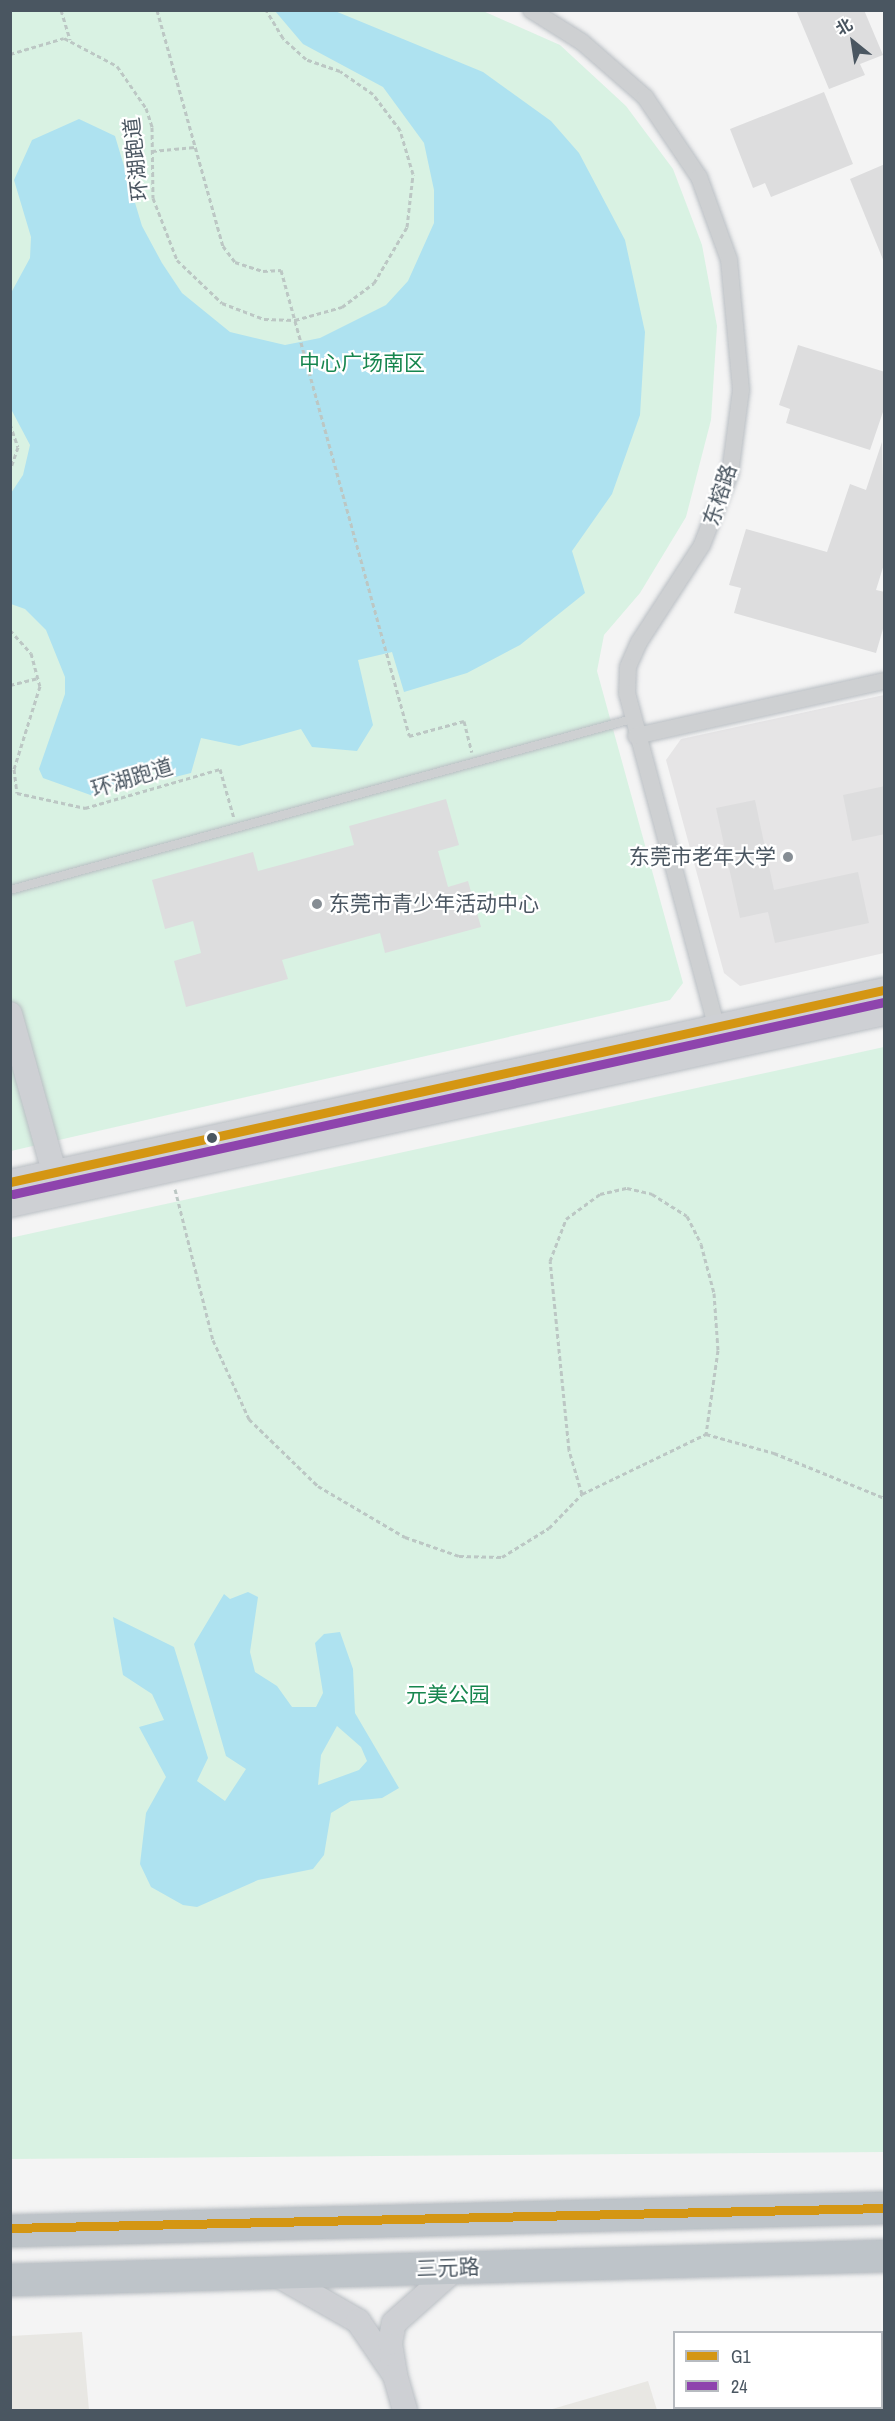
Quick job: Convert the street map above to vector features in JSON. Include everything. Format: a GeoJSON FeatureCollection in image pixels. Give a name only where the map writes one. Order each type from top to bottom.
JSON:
{"type":"FeatureCollection","features":[{"type":"Feature","properties":{"kind":"highway"},"geometry":{"type":"LineString","coordinates":[[13,2230],[885,2208]]}},
{"type":"Feature","properties":{"kind":"highway","name":"三元路"},"geometry":{"type":"LineString","coordinates":[[16,2283],[885,2256]]}},
{"type":"Feature","properties":{"kind":"street","name":"东榕路"},"geometry":{"type":"LineString","coordinates":[[531,10],[615,69],[677,138],[716,218],[736,301],[741,390],[730,473],[702,545],[628,668],[632,719],[636,736],[716,1026]]}},
{"type":"Feature","properties":{"kind":"street"},"geometry":{"type":"LineString","coordinates":[[636,736],[885,681]]}},
{"type":"Feature","properties":{"kind":"street"},"geometry":{"type":"LineString","coordinates":[[10,1205],[57,1184],[716,1026],[885,990]]}},
{"type":"Feature","properties":{"kind":"street"},"geometry":{"type":"LineString","coordinates":[[10,1182],[57,1184],[171,1170],[885,1013]]}},
{"type":"Feature","properties":{"kind":"street"},"geometry":{"type":"LineString","coordinates":[[10,1014],[57,1184]]}},
{"type":"Feature","properties":{"kind":"street"},"geometry":{"type":"LineString","coordinates":[[405,2410],[395,2375],[390,2343],[394,2323],[456,2268]]}},
{"type":"Feature","properties":{"kind":"street"},"geometry":{"type":"LineString","coordinates":[[274,2274],[358,2321],[395,2375]]}},
{"type":"Feature","properties":{"kind":"lane"},"geometry":{"type":"LineString","coordinates":[[10,890],[632,719]]}},
{"type":"Feature","properties":{"kind":"path"},"geometry":{"type":"LineString","coordinates":[[10,54],[57,39],[70,40],[62,10]]}},
{"type":"Feature","properties":{"kind":"path"},"geometry":{"type":"LineString","coordinates":[[157,10],[223,246],[235,262],[263,271],[281,270],[409,736],[464,721],[474,762]]}},
{"type":"Feature","properties":{"kind":"path","name":"环湖跑道"},"geometry":{"type":"LineString","coordinates":[[70,40],[117,66],[135,87],[152,127],[150,178],[159,219],[191,279],[244,313],[295,320],[342,307],[374,283],[407,227],[413,174],[400,130],[373,94],[340,71],[306,59],[283,38],[266,10]]}},
{"type":"Feature","properties":{"kind":"path"},"geometry":{"type":"LineString","coordinates":[[152,151],[196,147]]}},
{"type":"Feature","properties":{"kind":"path"},"geometry":{"type":"LineString","coordinates":[[10,424],[18,447],[10,470]]}},
{"type":"Feature","properties":{"kind":"path","name":"环湖跑道"},"geometry":{"type":"LineString","coordinates":[[10,630],[31,653],[39,678],[38,704],[12,781],[22,796],[85,808],[220,769],[237,828]]}},
{"type":"Feature","properties":{"kind":"path"},"geometry":{"type":"LineString","coordinates":[[10,685],[39,678]]}},
{"type":"Feature","properties":{"kind":"path"},"geometry":{"type":"LineString","coordinates":[[171,1170],[213,1340],[249,1419],[318,1486],[405,1537],[459,1556],[502,1557],[549,1528],[582,1494],[706,1434],[774,1453],[885,1498]]}},
{"type":"Feature","properties":{"kind":"path"},"geometry":{"type":"LineString","coordinates":[[582,1494],[569,1450],[550,1261],[566,1219],[600,1194],[627,1188],[652,1194],[687,1216],[701,1244],[714,1293],[718,1350],[706,1434]]}},
{"type":"Feature","properties":{"kind":"shaded area","name":"东莞市老年大学"},"geometry":{"type":"Polygon","coordinates":[[[884,695],[884,953],[740,986],[724,973],[666,760],[681,739],[884,695]]]}},
{"type":"Feature","properties":{"kind":"shaded area"},"geometry":{"type":"Polygon","coordinates":[[[82,2332],[89,2410],[11,2410],[11,2336],[82,2332]]]}},
{"type":"Feature","properties":{"kind":"shaded area"},"geometry":{"type":"Polygon","coordinates":[[[648,2381],[657,2410],[549,2410],[648,2381]]]}},
{"type":"Feature","properties":{"kind":"green space","name":"中心广场南区"},"geometry":{"type":"Polygon","coordinates":[[[10,11],[483,11],[560,45],[626,106],[673,169],[702,245],[717,326],[711,420],[686,517],[640,593],[604,635],[597,671],[683,983],[670,1000],[11,1151],[10,11]]]}},
{"type":"Feature","properties":{"kind":"green space","name":"元美公园"},"geometry":{"type":"Polygon","coordinates":[[[884,1047],[884,2152],[11,2159],[10,1238],[884,1047]]]}},
{"type":"Feature","properties":{"kind":"water"},"geometry":{"type":"Polygon","coordinates":[[[275,11],[335,11],[483,72],[551,121],[579,153],[625,240],[645,332],[640,415],[612,494],[572,551],[585,593],[520,645],[467,673],[404,692],[392,652],[358,660],[373,725],[357,751],[312,747],[301,729],[239,746],[201,738],[191,773],[175,777],[153,771],[140,783],[121,780],[96,797],[43,778],[39,769],[65,694],[65,677],[46,630],[25,609],[11,604],[11,493],[23,475],[30,445],[11,409],[11,293],[30,258],[31,237],[14,180],[32,140],[79,119],[115,136],[142,226],[162,263],[182,293],[230,332],[285,345],[320,338],[386,305],[408,281],[434,223],[434,190],[424,143],[383,87],[303,44],[275,11]]]}},
{"type":"Feature","properties":{"kind":"water"},"geometry":{"type":"Polygon","coordinates":[[[248,1592],[258,1597],[250,1652],[255,1672],[277,1686],[292,1707],[316,1707],[323,1693],[315,1643],[324,1634],[340,1632],[353,1669],[355,1713],[399,1788],[382,1798],[351,1801],[331,1813],[324,1855],[313,1869],[258,1880],[197,1907],[183,1905],[151,1887],[140,1864],[146,1813],[166,1777],[139,1727],[164,1720],[152,1694],[123,1675],[113,1617],[174,1647],[208,1758],[197,1781],[225,1801],[246,1769],[226,1756],[194,1644],[224,1594],[230,1599],[248,1592]],[[337,1726],[321,1755],[318,1785],[359,1770],[367,1761],[361,1747],[337,1726]]]}},
{"type":"Feature","properties":{"kind":"building"},"geometry":{"type":"Polygon","coordinates":[[[796,10],[864,10],[883,55],[860,64],[865,75],[829,89],[796,10]]]}},
{"type":"Feature","properties":{"kind":"building"},"geometry":{"type":"Polygon","coordinates":[[[824,92],[853,164],[771,197],[765,183],[753,188],[730,129],[824,92]]]}},
{"type":"Feature","properties":{"kind":"building"},"geometry":{"type":"Polygon","coordinates":[[[885,164],[885,262],[884,262],[850,179],[885,164]]]}},
{"type":"Feature","properties":{"kind":"building"},"geometry":{"type":"Polygon","coordinates":[[[798,345],[885,372],[885,406],[870,450],[786,423],[790,409],[779,405],[798,345]]]}},
{"type":"Feature","properties":{"kind":"building"},"geometry":{"type":"Polygon","coordinates":[[[882,442],[885,561],[876,590],[885,592],[885,622],[876,653],[734,613],[741,588],[729,585],[746,529],[827,552],[850,484],[866,490],[882,442]]]}},
{"type":"Feature","properties":{"kind":"building"},"geometry":{"type":"Polygon","coordinates":[[[885,786],[885,834],[852,841],[843,795],[885,786]]]}},
{"type":"Feature","properties":{"kind":"building","name":"东莞市青少年活动中心"},"geometry":{"type":"Polygon","coordinates":[[[446,799],[459,845],[438,851],[448,887],[468,881],[481,927],[385,953],[380,933],[282,960],[288,979],[186,1007],[174,961],[201,953],[193,921],[165,929],[152,880],[253,852],[258,871],[354,845],[349,826],[446,799]]]}},
{"type":"Feature","properties":{"kind":"building"},"geometry":{"type":"Polygon","coordinates":[[[755,800],[774,890],[858,872],[869,923],[775,943],[768,912],[740,918],[716,808],[755,800]]]}},
{"type":"Feature","properties":{"kind":"transit line","name":"G1"},"geometry":{"type":"LineString","coordinates":[[10,1182],[884,990]]}},
{"type":"Feature","properties":{"kind":"transit line","name":"24"},"geometry":{"type":"LineString","coordinates":[[13,1194],[884,1002]]}},
{"type":"Feature","properties":{"kind":"transit line","name":"G1"},"geometry":{"type":"LineString","coordinates":[[10,2228],[884,2208]]}},
{"type":"Feature","properties":{"kind":"place","name":"东莞市老年大学"},"geometry":{"type":"Point","coordinates":[788,857]}},
{"type":"Feature","properties":{"kind":"place","name":"东莞市青少年活动中心"},"geometry":{"type":"Point","coordinates":[317,904]}}]}
